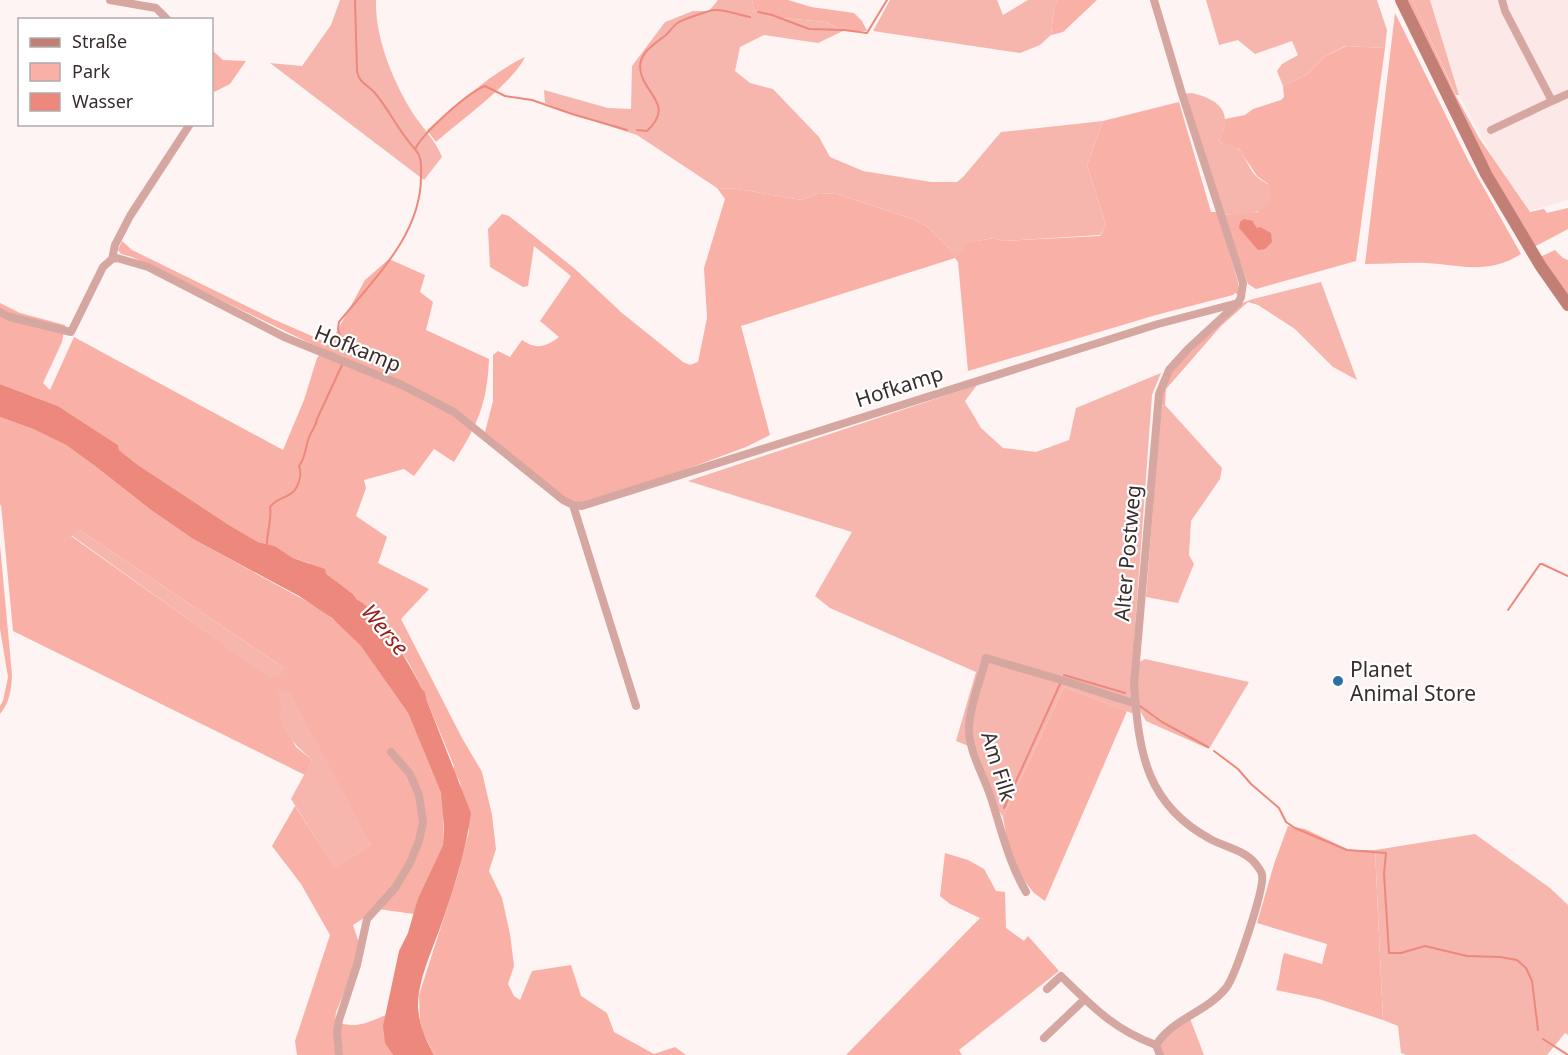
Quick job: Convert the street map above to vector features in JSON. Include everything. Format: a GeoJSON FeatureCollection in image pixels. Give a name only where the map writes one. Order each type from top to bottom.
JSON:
{"type":"FeatureCollection","features":[{"type":"Feature","properties":{"kind":"main road"},"geometry":{"type":"LineString","coordinates":[[1401,0],[1486,174],[1516,228],[1568,305]]}},
{"type":"Feature","properties":{"kind":"street"},"geometry":{"type":"LineString","coordinates":[[110,0],[156,8],[166,18]]}},
{"type":"Feature","properties":{"kind":"street"},"geometry":{"type":"LineString","coordinates":[[1154,0],[1243,283],[1242,297],[1238,303]]}},
{"type":"Feature","properties":{"kind":"street"},"geometry":{"type":"LineString","coordinates":[[1502,0],[1505,11],[1552,101]]}},
{"type":"Feature","properties":{"kind":"street"},"geometry":{"type":"LineString","coordinates":[[1491,130],[1568,94]]}},
{"type":"Feature","properties":{"kind":"street"},"geometry":{"type":"LineString","coordinates":[[0,312],[10,317],[71,332],[94,281],[103,267],[112,259],[115,245],[130,216],[189,126]]}},
{"type":"Feature","properties":{"kind":"street","name":"Hofkamp"},"geometry":{"type":"LineString","coordinates":[[112,259],[123,259],[148,267],[284,337],[402,385],[454,412],[563,500],[582,506],[1146,327],[1238,303]]}},
{"type":"Feature","properties":{"kind":"street","name":"Alter Postweg"},"geometry":{"type":"LineString","coordinates":[[1156,1046],[1162,1035],[1227,987],[1261,895],[1263,876],[1248,856],[1190,828],[1151,782],[1143,757],[1134,685],[1159,393],[1169,370],[1188,349],[1238,303]]}},
{"type":"Feature","properties":{"kind":"street"},"geometry":{"type":"LineString","coordinates":[[573,505],[636,705]]}},
{"type":"Feature","properties":{"kind":"street","name":"Am Filk"},"geometry":{"type":"LineString","coordinates":[[1026,892],[999,830],[992,801],[969,740],[969,724],[986,658],[1136,704]]}},
{"type":"Feature","properties":{"kind":"street"},"geometry":{"type":"LineString","coordinates":[[339,1055],[337,1032],[339,1020],[357,965],[367,919],[395,888],[410,863],[419,841],[423,822],[419,795],[410,774],[391,752]]}},
{"type":"Feature","properties":{"kind":"street"},"geometry":{"type":"LineString","coordinates":[[1047,990],[1061,976],[1113,1024],[1136,1038],[1156,1046],[1160,1055]]}},
{"type":"Feature","properties":{"kind":"street"},"geometry":{"type":"LineString","coordinates":[[1044,1038],[1084,999]]}},
{"type":"Feature","properties":{"kind":"shaded area"},"geometry":{"type":"Polygon","coordinates":[[[340,0],[376,0],[378,28],[390,69],[409,107],[435,143],[442,157],[424,180],[270,63],[302,66],[331,25],[340,0]]]}},
{"type":"Feature","properties":{"kind":"shaded area"},"geometry":{"type":"Polygon","coordinates":[[[718,0],[752,0],[754,10],[772,17],[826,22],[843,31],[818,43],[764,35],[740,47],[735,71],[750,83],[773,89],[819,137],[830,157],[863,171],[931,182],[957,182],[1001,132],[1103,121],[1087,165],[1106,225],[1100,235],[1003,241],[994,238],[965,243],[955,258],[948,247],[928,227],[913,219],[837,194],[819,193],[802,200],[738,189],[717,188],[637,135],[545,103],[544,90],[608,108],[631,109],[632,66],[665,22],[693,11],[709,11],[718,0]]]}},
{"type":"Feature","properties":{"kind":"shaded area"},"geometry":{"type":"Polygon","coordinates":[[[890,0],[997,0],[1003,15],[1028,0],[1058,0],[1054,7],[1051,35],[1040,45],[1020,53],[873,31],[890,0]]]}},
{"type":"Feature","properties":{"kind":"shaded area"},"geometry":{"type":"Polygon","coordinates":[[[1206,0],[1377,0],[1387,30],[1385,48],[1345,46],[1324,57],[1306,75],[1283,86],[1277,71],[1282,64],[1298,55],[1292,41],[1255,54],[1238,40],[1219,45],[1206,0]]]}},
{"type":"Feature","properties":{"kind":"shaded area"},"geometry":{"type":"Polygon","coordinates":[[[1412,0],[1430,0],[1459,95],[1456,95],[1412,0]]]}},
{"type":"Feature","properties":{"kind":"shaded area"},"geometry":{"type":"Polygon","coordinates":[[[1430,0],[1568,0],[1568,200],[1529,211],[1498,167],[1459,95],[1430,0]]]}},
{"type":"Feature","properties":{"kind":"shaded area"},"geometry":{"type":"Polygon","coordinates":[[[1184,94],[1204,96],[1220,107],[1225,119],[1219,141],[1236,147],[1256,176],[1271,188],[1267,205],[1262,209],[1256,212],[1223,215],[1184,94]]]}},
{"type":"Feature","properties":{"kind":"shaded area"},"geometry":{"type":"Polygon","coordinates":[[[1321,282],[1357,380],[1333,367],[1295,329],[1258,305],[1253,299],[1321,282]]]}},
{"type":"Feature","properties":{"kind":"shaded area"},"geometry":{"type":"Polygon","coordinates":[[[1161,373],[1152,395],[1134,642],[1134,714],[1064,687],[1003,817],[997,808],[976,749],[956,741],[976,672],[830,608],[815,596],[852,532],[688,481],[977,385],[965,401],[981,428],[1003,448],[1036,452],[1069,440],[1076,408],[1161,373]]]}},
{"type":"Feature","properties":{"kind":"shaded area"},"geometry":{"type":"Polygon","coordinates":[[[1165,405],[1222,468],[1220,479],[1191,521],[1189,555],[1194,564],[1178,603],[1146,597],[1161,406],[1165,405]]]}},
{"type":"Feature","properties":{"kind":"shaded area"},"geometry":{"type":"Polygon","coordinates":[[[80,530],[284,668],[280,676],[270,678],[71,535],[80,530]]]}},
{"type":"Feature","properties":{"kind":"shaded area"},"geometry":{"type":"Polygon","coordinates":[[[1145,659],[1249,682],[1209,749],[1146,721],[1139,709],[1137,686],[1139,662],[1145,659]]]}},
{"type":"Feature","properties":{"kind":"shaded area"},"geometry":{"type":"Polygon","coordinates":[[[277,692],[290,692],[371,845],[335,869],[291,799],[312,760],[286,732],[280,717],[281,702],[277,692]]]}},
{"type":"Feature","properties":{"kind":"shaded area"},"geometry":{"type":"Polygon","coordinates":[[[1475,834],[1550,888],[1568,905],[1568,1035],[1565,1033],[1547,1055],[1406,1055],[1401,1053],[1398,1026],[1383,1020],[1375,850],[1475,834]]]}},
{"type":"Feature","properties":{"kind":"shaded area"},"geometry":{"type":"Polygon","coordinates":[[[1189,1016],[1204,1055],[1160,1055],[1156,1046],[1189,1016]]]}},
{"type":"Feature","properties":{"kind":"green space"},"geometry":{"type":"Polygon","coordinates":[[[752,0],[788,0],[811,7],[854,13],[862,21],[867,31],[843,31],[826,22],[772,17],[754,10],[752,0]]]}},
{"type":"Feature","properties":{"kind":"green space"},"geometry":{"type":"Polygon","coordinates":[[[1058,0],[1097,0],[1063,32],[1051,35],[1054,7],[1058,0]]]}},
{"type":"Feature","properties":{"kind":"green space"},"geometry":{"type":"Polygon","coordinates":[[[1406,0],[1412,0],[1456,96],[1479,138],[1530,212],[1544,209],[1547,213],[1568,208],[1568,229],[1534,247],[1477,146],[1406,0]]]}},
{"type":"Feature","properties":{"kind":"green space"},"geometry":{"type":"Polygon","coordinates":[[[1395,13],[1468,160],[1521,254],[1509,260],[1485,267],[1418,263],[1365,264],[1395,13]]]}},
{"type":"Feature","properties":{"kind":"green space"},"geometry":{"type":"Polygon","coordinates":[[[1346,46],[1385,48],[1356,261],[1256,289],[1248,284],[1223,215],[1258,212],[1268,184],[1257,176],[1239,149],[1219,141],[1225,119],[1245,115],[1253,109],[1281,100],[1284,97],[1283,86],[1306,75],[1324,57],[1346,46]]]}},
{"type":"Feature","properties":{"kind":"green space"},"geometry":{"type":"Polygon","coordinates":[[[213,51],[223,60],[246,61],[230,84],[214,92],[213,51]]]}},
{"type":"Feature","properties":{"kind":"green space"},"geometry":{"type":"Polygon","coordinates":[[[525,57],[509,79],[436,142],[427,130],[486,81],[525,57]]]}},
{"type":"Feature","properties":{"kind":"green space"},"geometry":{"type":"Polygon","coordinates":[[[1179,102],[1211,212],[1217,212],[1238,282],[1239,295],[1235,293],[1156,315],[968,371],[958,262],[955,258],[741,326],[770,435],[746,447],[684,470],[584,502],[575,502],[564,497],[485,432],[493,401],[493,355],[498,351],[510,357],[522,340],[541,346],[559,337],[540,321],[571,276],[534,246],[528,286],[523,287],[490,267],[488,229],[502,214],[509,216],[575,269],[622,313],[683,362],[690,365],[698,362],[707,318],[704,268],[725,199],[717,188],[738,189],[802,200],[819,193],[837,194],[913,219],[928,227],[955,257],[964,243],[994,238],[1003,241],[1100,236],[1106,225],[1087,165],[1103,121],[1179,102]]]}},
{"type":"Feature","properties":{"kind":"green space"},"geometry":{"type":"Polygon","coordinates":[[[122,241],[132,250],[273,319],[330,344],[365,280],[389,259],[425,275],[420,292],[433,302],[426,330],[489,359],[486,389],[480,413],[454,462],[434,449],[414,476],[404,469],[364,480],[366,488],[356,516],[387,537],[378,563],[429,589],[401,619],[482,772],[492,815],[496,849],[489,871],[502,898],[510,934],[514,966],[508,984],[514,996],[520,1000],[532,971],[571,965],[581,996],[607,1013],[614,1032],[654,1054],[675,1047],[686,1055],[434,1055],[420,1020],[419,995],[458,874],[469,831],[460,782],[453,770],[454,766],[425,692],[409,663],[374,613],[357,601],[353,594],[309,563],[293,558],[275,546],[258,542],[229,525],[138,465],[119,450],[118,445],[58,406],[0,384],[0,303],[20,313],[65,325],[62,342],[43,383],[50,390],[74,337],[283,450],[304,400],[317,358],[324,350],[132,257],[121,254],[118,250],[122,241]]]}},
{"type":"Feature","properties":{"kind":"green space"},"geometry":{"type":"Polygon","coordinates":[[[1555,250],[1568,260],[1568,296],[1540,257],[1555,250]]]}},
{"type":"Feature","properties":{"kind":"green space"},"geometry":{"type":"Polygon","coordinates":[[[1253,299],[1258,305],[1248,302],[1221,326],[1166,389],[1165,405],[1161,406],[1166,384],[1177,365],[1242,303],[1253,299]]]}},
{"type":"Feature","properties":{"kind":"green space"},"geometry":{"type":"Polygon","coordinates":[[[0,417],[33,429],[66,445],[193,539],[319,608],[344,628],[360,645],[408,713],[444,804],[443,845],[418,898],[414,914],[378,909],[353,925],[359,943],[356,963],[336,1012],[335,1020],[354,1025],[367,1023],[386,1015],[385,1036],[394,1054],[297,1055],[295,1041],[330,935],[301,884],[272,846],[295,806],[335,868],[371,845],[283,703],[281,720],[296,747],[312,760],[305,775],[13,631],[1,504],[0,506],[0,417]],[[80,530],[71,536],[271,678],[284,668],[80,530]]]}},
{"type":"Feature","properties":{"kind":"green space"},"geometry":{"type":"Polygon","coordinates":[[[0,545],[12,675],[9,696],[0,714],[8,677],[0,629],[0,545]]]}},
{"type":"Feature","properties":{"kind":"green space"},"geometry":{"type":"Polygon","coordinates":[[[1064,687],[1127,711],[1045,901],[1034,893],[1023,879],[1008,845],[1003,817],[1064,687]]]}},
{"type":"Feature","properties":{"kind":"green space"},"geometry":{"type":"Polygon","coordinates":[[[1288,826],[1305,829],[1349,850],[1375,850],[1383,1020],[1319,999],[1276,990],[1284,953],[1322,964],[1327,944],[1257,923],[1288,826]]]}},
{"type":"Feature","properties":{"kind":"green space"},"geometry":{"type":"Polygon","coordinates":[[[945,853],[968,860],[984,869],[996,891],[1005,892],[1006,928],[1024,941],[1028,936],[1059,971],[959,1050],[962,1055],[846,1055],[980,918],[950,904],[940,896],[945,853]]]}},
{"type":"Feature","properties":{"kind":"water"},"geometry":{"type":"Polygon","coordinates":[[[1244,219],[1253,221],[1257,228],[1260,227],[1271,233],[1272,242],[1265,249],[1258,250],[1239,228],[1240,222],[1244,219]]]}},
{"type":"Feature","properties":{"kind":"water"},"geometry":{"type":"Polygon","coordinates":[[[0,384],[58,406],[118,445],[119,450],[138,465],[258,542],[275,546],[293,558],[325,569],[326,574],[353,594],[384,626],[425,692],[471,813],[458,871],[420,987],[418,1007],[421,1026],[434,1055],[393,1055],[385,1043],[383,1026],[399,951],[408,933],[418,898],[443,845],[441,793],[408,713],[360,645],[332,618],[299,596],[193,539],[66,445],[33,429],[0,417],[0,384]]]}},
{"type":"Feature","properties":{"kind":"waterway"},"geometry":{"type":"LineString","coordinates":[[355,0],[358,75],[380,100],[415,149]]}},
{"type":"Feature","properties":{"kind":"waterway"},"geometry":{"type":"LineString","coordinates":[[758,12],[809,29],[867,33],[887,0]]}},
{"type":"Feature","properties":{"kind":"waterway"},"geometry":{"type":"LineString","coordinates":[[637,130],[647,131],[659,113],[655,98],[645,84],[640,66],[643,56],[650,48],[679,22],[706,12],[723,10],[750,17]]}},
{"type":"Feature","properties":{"kind":"waterway"},"geometry":{"type":"LineString","coordinates":[[346,354],[338,329],[339,322],[394,254],[414,217],[421,175],[420,158],[415,149],[436,123],[457,105],[485,86],[505,96],[532,100],[627,130]]}},
{"type":"Feature","properties":{"kind":"waterway"},"geometry":{"type":"LineString","coordinates":[[267,545],[270,507],[297,487],[300,475],[299,466],[309,437],[342,365]]}},
{"type":"Feature","properties":{"kind":"waterway"},"geometry":{"type":"LineString","coordinates":[[1508,610],[1540,564],[1568,576]]}},
{"type":"Feature","properties":{"kind":"waterway"},"geometry":{"type":"LineString","coordinates":[[1064,675],[1125,693]]}},
{"type":"Feature","properties":{"kind":"waterway"},"geometry":{"type":"LineString","coordinates":[[1004,808],[1060,684]]}},
{"type":"Feature","properties":{"kind":"waterway"},"geometry":{"type":"LineString","coordinates":[[1140,706],[1162,722],[1208,747]]}},
{"type":"Feature","properties":{"kind":"waterway"},"geometry":{"type":"LineString","coordinates":[[1214,751],[1238,769],[1251,784],[1279,808],[1286,822],[1295,828],[1347,850],[1386,853],[1384,874],[1389,953],[1401,953],[1425,946],[1467,956],[1517,960],[1526,968],[1532,981],[1538,1030]]}},
{"type":"Feature","properties":{"kind":"waterway"},"geometry":{"type":"LineString","coordinates":[[1543,1039],[1568,1055]]}},
{"type":"Feature","properties":{"kind":"place","name":"Planet Animal Store"},"geometry":{"type":"Point","coordinates":[1338,681]}},
{"type":"Feature","properties":{"kind":"water label","name":"Werse"},"geometry":{"type":"Point","coordinates":[386,629]}}]}
